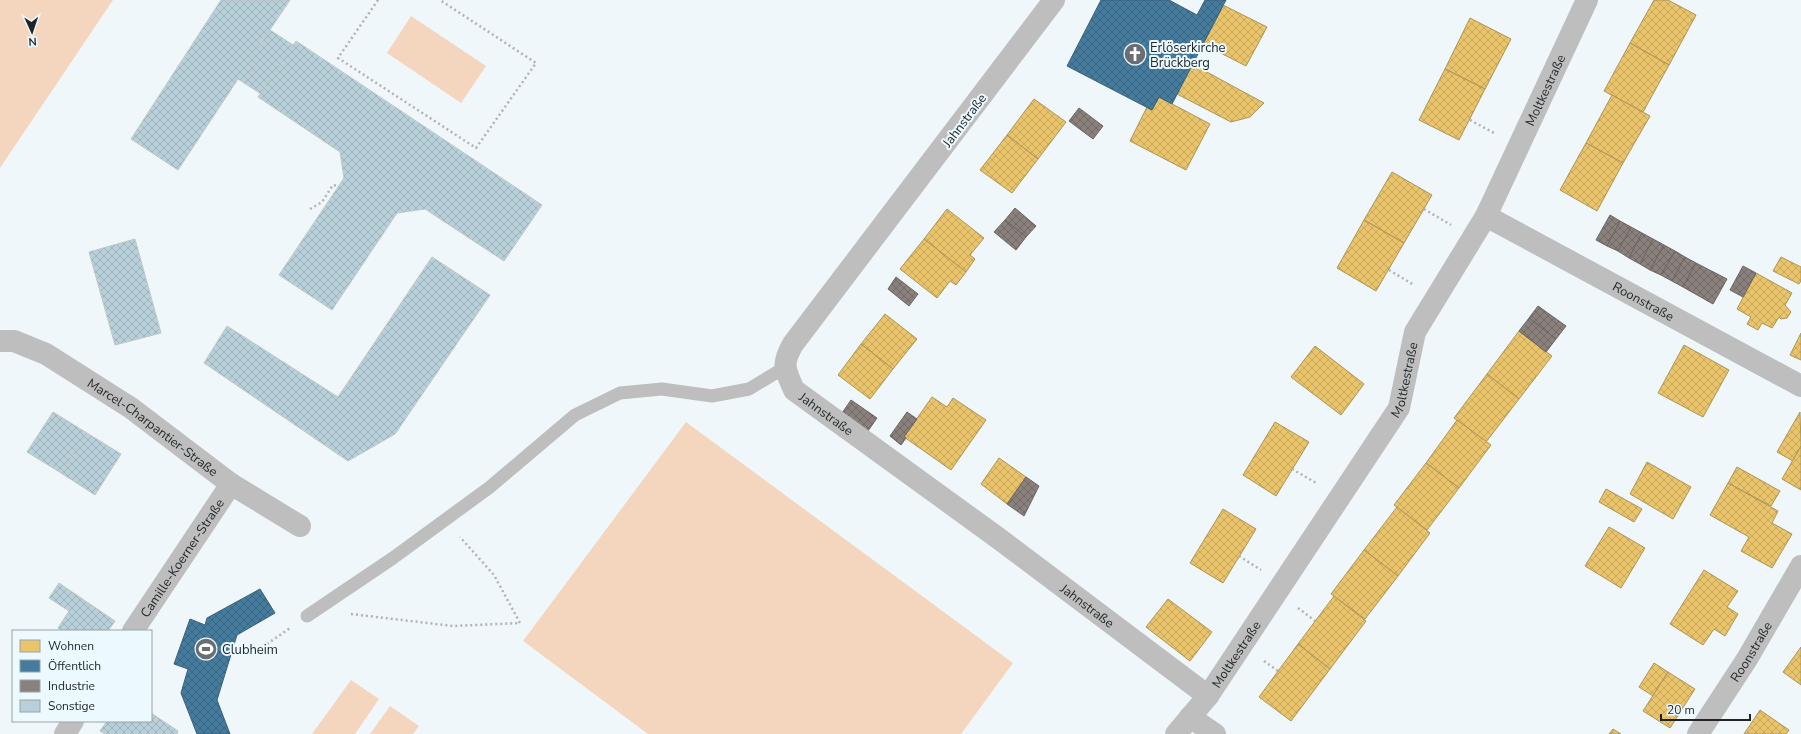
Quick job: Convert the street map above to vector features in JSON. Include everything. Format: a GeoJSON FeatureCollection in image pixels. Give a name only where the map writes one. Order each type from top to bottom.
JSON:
{"type":"FeatureCollection","features":[{"type":"Feature","properties":{"kind":"street","name":"Jahnstraße"},"geometry":{"type":"LineString","coordinates":[[1054,0],[793,344],[787,354],[784,368],[794,390],[998,538],[1208,696]]}},
{"type":"Feature","properties":{"kind":"street","name":"Moltkestraße"},"geometry":{"type":"LineString","coordinates":[[1176,734],[1208,696],[1398,408],[1415,332],[1486,216],[1587,0]]}},
{"type":"Feature","properties":{"kind":"street","name":"Roonstraße"},"geometry":{"type":"LineString","coordinates":[[1486,216],[1801,386]]}},
{"type":"Feature","properties":{"kind":"street","name":"Marcel-Charpantier-Straße"},"geometry":{"type":"LineString","coordinates":[[0,341],[14,341],[46,354],[130,408],[231,484],[300,526]]}},
{"type":"Feature","properties":{"kind":"street","name":"Camille-Koerner-Straße"},"geometry":{"type":"LineString","coordinates":[[134,630],[231,484]]}},
{"type":"Feature","properties":{"kind":"street","name":"Roonstraße"},"geometry":{"type":"LineString","coordinates":[[1698,734],[1747,659],[1801,566]]}},
{"type":"Feature","properties":{"kind":"street"},"geometry":{"type":"LineString","coordinates":[[1190,717],[1215,734]]}},
{"type":"Feature","properties":{"kind":"street"},"geometry":{"type":"LineString","coordinates":[[64,734],[72,722]]}},
{"type":"Feature","properties":{"kind":"lane"},"geometry":{"type":"LineString","coordinates":[[307,616],[490,488],[576,415],[620,393],[662,389],[712,396],[749,389],[784,368]]}},
{"type":"Feature","properties":{"kind":"path"},"geometry":{"type":"LineString","coordinates":[[378,0],[338,58],[476,148],[536,63],[440,0]]}},
{"type":"Feature","properties":{"kind":"path"},"geometry":{"type":"LineString","coordinates":[[310,209],[322,202],[333,185],[338,186]]}},
{"type":"Feature","properties":{"kind":"path"},"geometry":{"type":"LineString","coordinates":[[347,614],[452,626],[520,623],[494,575],[445,520]]}},
{"type":"Feature","properties":{"kind":"path"},"geometry":{"type":"LineString","coordinates":[[267,644],[307,616]]}},
{"type":"Feature","properties":{"kind":"shaded area"},"geometry":{"type":"Polygon","coordinates":[[[0,0],[113,0],[0,168],[0,0]]]}},
{"type":"Feature","properties":{"kind":"shaded area"},"geometry":{"type":"Polygon","coordinates":[[[411,16],[486,66],[461,103],[387,53],[411,16]]]}},
{"type":"Feature","properties":{"kind":"shaded area"},"geometry":{"type":"Polygon","coordinates":[[[686,422],[1013,663],[961,734],[648,734],[523,641],[686,422]]]}},
{"type":"Feature","properties":{"kind":"shaded area"},"geometry":{"type":"Polygon","coordinates":[[[351,680],[379,699],[355,734],[312,734],[351,680]]]}},
{"type":"Feature","properties":{"kind":"shaded area"},"geometry":{"type":"Polygon","coordinates":[[[390,706],[419,726],[413,734],[370,734],[390,706]]]}},
{"type":"Feature","properties":{"kind":"building: Wohnen"},"geometry":{"type":"Polygon","coordinates":[[[1654,0],[1668,0],[1696,15],[1669,65],[1630,43],[1654,0]]]}},
{"type":"Feature","properties":{"kind":"building: Wohnen"},"geometry":{"type":"Polygon","coordinates":[[[1223,5],[1267,27],[1246,66],[1203,44],[1223,5]]]}},
{"type":"Feature","properties":{"kind":"building: Wohnen"},"geometry":{"type":"Polygon","coordinates":[[[1470,18],[1511,39],[1485,89],[1445,69],[1470,18]]]}},
{"type":"Feature","properties":{"kind":"building: Wohnen"},"geometry":{"type":"Polygon","coordinates":[[[1630,43],[1669,65],[1643,112],[1604,91],[1630,43]]]}},
{"type":"Feature","properties":{"kind":"building: Wohnen"},"geometry":{"type":"Polygon","coordinates":[[[1192,64],[1264,103],[1250,117],[1231,122],[1177,94],[1192,64]]]}},
{"type":"Feature","properties":{"kind":"building: Wohnen"},"geometry":{"type":"Polygon","coordinates":[[[1445,69],[1485,89],[1459,140],[1419,120],[1445,69]]]}},
{"type":"Feature","properties":{"kind":"building: Wohnen"},"geometry":{"type":"Polygon","coordinates":[[[1612,95],[1650,116],[1623,163],[1586,143],[1612,95]]]}},
{"type":"Feature","properties":{"kind":"building: Wohnen"},"geometry":{"type":"Polygon","coordinates":[[[1159,97],[1210,124],[1186,170],[1130,141],[1147,107],[1152,110],[1159,97]]]}},
{"type":"Feature","properties":{"kind":"building: Wohnen"},"geometry":{"type":"Polygon","coordinates":[[[1034,99],[1066,122],[1038,159],[1007,135],[1034,99]]]}},
{"type":"Feature","properties":{"kind":"building: Wohnen"},"geometry":{"type":"Polygon","coordinates":[[[1007,135],[1038,159],[1012,193],[980,170],[1007,135]]]}},
{"type":"Feature","properties":{"kind":"building: Wohnen"},"geometry":{"type":"Polygon","coordinates":[[[1586,143],[1623,163],[1597,211],[1560,190],[1586,143]]]}},
{"type":"Feature","properties":{"kind":"building: Wohnen"},"geometry":{"type":"Polygon","coordinates":[[[1392,172],[1432,195],[1404,243],[1364,220],[1392,172]]]}},
{"type":"Feature","properties":{"kind":"building: Wohnen"},"geometry":{"type":"Polygon","coordinates":[[[947,209],[984,238],[970,255],[975,259],[966,272],[924,239],[947,209]]]}},
{"type":"Feature","properties":{"kind":"building: Wohnen"},"geometry":{"type":"Polygon","coordinates":[[[1364,220],[1404,243],[1376,291],[1337,268],[1364,220]]]}},
{"type":"Feature","properties":{"kind":"building: Wohnen"},"geometry":{"type":"Polygon","coordinates":[[[924,239],[966,272],[956,285],[950,281],[937,298],[900,269],[924,239]]]}},
{"type":"Feature","properties":{"kind":"building: Wohnen"},"geometry":{"type":"Polygon","coordinates":[[[1781,257],[1801,267],[1801,281],[1799,284],[1773,271],[1781,257]]]}},
{"type":"Feature","properties":{"kind":"building: Wohnen"},"geometry":{"type":"Polygon","coordinates":[[[1756,273],[1792,293],[1785,305],[1791,312],[1787,318],[1781,319],[1779,317],[1772,328],[1762,323],[1758,330],[1747,324],[1751,317],[1737,309],[1756,273]]]}},
{"type":"Feature","properties":{"kind":"building: Wohnen"},"geometry":{"type":"Polygon","coordinates":[[[885,314],[917,339],[893,369],[861,344],[885,314]]]}},
{"type":"Feature","properties":{"kind":"building: Wohnen"},"geometry":{"type":"Polygon","coordinates":[[[1519,331],[1552,356],[1519,399],[1487,374],[1519,331]]]}},
{"type":"Feature","properties":{"kind":"building: Wohnen"},"geometry":{"type":"Polygon","coordinates":[[[1801,333],[1801,360],[1790,355],[1801,333]]]}},
{"type":"Feature","properties":{"kind":"building: Wohnen"},"geometry":{"type":"Polygon","coordinates":[[[861,344],[893,369],[870,399],[838,375],[861,344]]]}},
{"type":"Feature","properties":{"kind":"building: Wohnen"},"geometry":{"type":"Polygon","coordinates":[[[1684,345],[1729,370],[1703,417],[1658,393],[1684,345]]]}},
{"type":"Feature","properties":{"kind":"building: Wohnen"},"geometry":{"type":"Polygon","coordinates":[[[1315,346],[1364,384],[1341,415],[1291,377],[1315,346]]]}},
{"type":"Feature","properties":{"kind":"building: Wohnen"},"geometry":{"type":"Polygon","coordinates":[[[1487,374],[1519,399],[1486,442],[1454,418],[1487,374]]]}},
{"type":"Feature","properties":{"kind":"building: Wohnen"},"geometry":{"type":"Polygon","coordinates":[[[932,397],[947,407],[953,398],[986,420],[951,470],[904,437],[932,397]]]}},
{"type":"Feature","properties":{"kind":"building: Wohnen"},"geometry":{"type":"Polygon","coordinates":[[[1800,412],[1801,446],[1793,461],[1777,452],[1800,412]]]}},
{"type":"Feature","properties":{"kind":"building: Wohnen"},"geometry":{"type":"Polygon","coordinates":[[[1457,420],[1491,445],[1459,488],[1426,463],[1457,420]]]}},
{"type":"Feature","properties":{"kind":"building: Wohnen"},"geometry":{"type":"Polygon","coordinates":[[[1275,422],[1309,442],[1276,496],[1243,475],[1275,422]]]}},
{"type":"Feature","properties":{"kind":"building: Wohnen"},"geometry":{"type":"Polygon","coordinates":[[[1801,446],[1801,490],[1782,479],[1801,446]]]}},
{"type":"Feature","properties":{"kind":"building: Wohnen"},"geometry":{"type":"Polygon","coordinates":[[[999,458],[1026,477],[1007,504],[981,484],[999,458]]]}},
{"type":"Feature","properties":{"kind":"building: Wohnen"},"geometry":{"type":"Polygon","coordinates":[[[1647,462],[1691,487],[1673,519],[1630,494],[1647,462]]]}},
{"type":"Feature","properties":{"kind":"building: Wohnen"},"geometry":{"type":"Polygon","coordinates":[[[1426,463],[1459,488],[1427,530],[1394,505],[1426,463]]]}},
{"type":"Feature","properties":{"kind":"building: Wohnen"},"geometry":{"type":"Polygon","coordinates":[[[1737,467],[1780,491],[1771,506],[1728,483],[1737,467]]]}},
{"type":"Feature","properties":{"kind":"building: Wohnen"},"geometry":{"type":"Polygon","coordinates":[[[1728,483],[1778,511],[1772,523],[1792,534],[1772,568],[1741,551],[1749,537],[1710,515],[1728,483]]]}},
{"type":"Feature","properties":{"kind":"building: Wohnen"},"geometry":{"type":"Polygon","coordinates":[[[1606,489],[1642,509],[1634,522],[1599,502],[1606,489]]]}},
{"type":"Feature","properties":{"kind":"building: Wohnen"},"geometry":{"type":"Polygon","coordinates":[[[1397,507],[1430,533],[1398,576],[1364,550],[1397,507]]]}},
{"type":"Feature","properties":{"kind":"building: Wohnen"},"geometry":{"type":"Polygon","coordinates":[[[1223,509],[1256,529],[1223,583],[1190,563],[1223,509]]]}},
{"type":"Feature","properties":{"kind":"building: Wohnen"},"geometry":{"type":"Polygon","coordinates":[[[1609,527],[1645,548],[1621,588],[1585,566],[1609,527]]]}},
{"type":"Feature","properties":{"kind":"building: Wohnen"},"geometry":{"type":"Polygon","coordinates":[[[1364,550],[1398,576],[1365,619],[1331,594],[1364,550]]]}},
{"type":"Feature","properties":{"kind":"building: Wohnen"},"geometry":{"type":"Polygon","coordinates":[[[1704,570],[1738,591],[1727,607],[1738,614],[1725,636],[1714,629],[1703,645],[1670,624],[1704,570]]]}},
{"type":"Feature","properties":{"kind":"building: Wohnen"},"geometry":{"type":"Polygon","coordinates":[[[1334,596],[1366,621],[1330,669],[1298,644],[1334,596]]]}},
{"type":"Feature","properties":{"kind":"building: Wohnen"},"geometry":{"type":"Polygon","coordinates":[[[1168,599],[1212,632],[1190,661],[1146,627],[1168,599]]]}},
{"type":"Feature","properties":{"kind":"building: Wohnen"},"geometry":{"type":"Polygon","coordinates":[[[1298,644],[1330,669],[1291,721],[1259,697],[1298,644]]]}},
{"type":"Feature","properties":{"kind":"building: Wohnen"},"geometry":{"type":"Polygon","coordinates":[[[1801,647],[1801,685],[1783,672],[1801,647]]]}},
{"type":"Feature","properties":{"kind":"building: Wohnen"},"geometry":{"type":"Polygon","coordinates":[[[1654,663],[1668,672],[1653,696],[1639,687],[1654,663]]]}},
{"type":"Feature","properties":{"kind":"building: Wohnen"},"geometry":{"type":"Polygon","coordinates":[[[1668,672],[1695,689],[1670,728],[1643,711],[1668,672]]]}},
{"type":"Feature","properties":{"kind":"building: Wohnen"},"geometry":{"type":"Polygon","coordinates":[[[1760,710],[1789,730],[1786,734],[1744,734],[1760,710]]]}},
{"type":"Feature","properties":{"kind":"building: Wohnen"},"geometry":{"type":"Polygon","coordinates":[[[1613,729],[1621,734],[1609,734],[1613,729]]]}},
{"type":"Feature","properties":{"kind":"building: Öffentlich","name":"Erlöserkirche Brückberg"},"geometry":{"type":"Polygon","coordinates":[[[1101,0],[1169,0],[1197,15],[1205,0],[1226,0],[1172,104],[1159,97],[1152,110],[1067,66],[1101,0]]]}},
{"type":"Feature","properties":{"kind":"building: Öffentlich","name":"Clubheim"},"geometry":{"type":"Polygon","coordinates":[[[260,589],[275,613],[237,635],[217,700],[230,734],[197,734],[181,693],[188,669],[174,664],[190,619],[205,625],[207,618],[260,589]]]}},
{"type":"Feature","properties":{"kind":"building: Industrie"},"geometry":{"type":"Polygon","coordinates":[[[1079,108],[1103,126],[1093,139],[1069,121],[1079,108]]]}},
{"type":"Feature","properties":{"kind":"building: Industrie"},"geometry":{"type":"Polygon","coordinates":[[[1015,208],[1036,226],[1026,237],[1005,220],[1015,208]]]}},
{"type":"Feature","properties":{"kind":"building: Industrie"},"geometry":{"type":"Polygon","coordinates":[[[1610,215],[1620,221],[1607,246],[1596,240],[1610,215]]]}},
{"type":"Feature","properties":{"kind":"building: Industrie"},"geometry":{"type":"Polygon","coordinates":[[[1005,220],[1026,237],[1016,250],[994,232],[1005,220]]]}},
{"type":"Feature","properties":{"kind":"building: Industrie"},"geometry":{"type":"Polygon","coordinates":[[[1620,221],[1631,227],[1618,251],[1607,246],[1620,221]]]}},
{"type":"Feature","properties":{"kind":"building: Industrie"},"geometry":{"type":"Polygon","coordinates":[[[1631,227],[1642,233],[1629,258],[1618,251],[1631,227]]]}},
{"type":"Feature","properties":{"kind":"building: Industrie"},"geometry":{"type":"Polygon","coordinates":[[[1642,233],[1653,239],[1640,264],[1629,258],[1642,233]]]}},
{"type":"Feature","properties":{"kind":"building: Industrie"},"geometry":{"type":"Polygon","coordinates":[[[1653,239],[1664,245],[1650,270],[1640,264],[1653,239]]]}},
{"type":"Feature","properties":{"kind":"building: Industrie"},"geometry":{"type":"Polygon","coordinates":[[[1664,245],[1675,251],[1661,275],[1650,270],[1664,245]]]}},
{"type":"Feature","properties":{"kind":"building: Industrie"},"geometry":{"type":"Polygon","coordinates":[[[1675,251],[1685,257],[1672,281],[1661,275],[1675,251]]]}},
{"type":"Feature","properties":{"kind":"building: Industrie"},"geometry":{"type":"Polygon","coordinates":[[[1685,257],[1696,263],[1683,287],[1672,281],[1685,257]]]}},
{"type":"Feature","properties":{"kind":"building: Industrie"},"geometry":{"type":"Polygon","coordinates":[[[1696,263],[1727,279],[1713,304],[1683,287],[1696,263]]]}},
{"type":"Feature","properties":{"kind":"building: Industrie"},"geometry":{"type":"Polygon","coordinates":[[[1743,266],[1756,273],[1743,297],[1730,290],[1743,266]]]}},
{"type":"Feature","properties":{"kind":"building: Industrie"},"geometry":{"type":"Polygon","coordinates":[[[896,277],[918,294],[909,306],[888,289],[896,277]]]}},
{"type":"Feature","properties":{"kind":"building: Industrie"},"geometry":{"type":"Polygon","coordinates":[[[1538,306],[1566,326],[1556,339],[1529,318],[1538,306]]]}},
{"type":"Feature","properties":{"kind":"building: Industrie"},"geometry":{"type":"Polygon","coordinates":[[[1529,318],[1556,339],[1546,352],[1519,331],[1529,318]]]}},
{"type":"Feature","properties":{"kind":"building: Industrie"},"geometry":{"type":"Polygon","coordinates":[[[851,400],[877,418],[868,431],[842,413],[851,400]]]}},
{"type":"Feature","properties":{"kind":"building: Industrie"},"geometry":{"type":"Polygon","coordinates":[[[907,412],[917,419],[904,437],[906,438],[901,445],[890,436],[907,412]]]}},
{"type":"Feature","properties":{"kind":"building: Industrie"},"geometry":{"type":"Polygon","coordinates":[[[1026,477],[1039,486],[1024,516],[1007,504],[1026,477]]]}},
{"type":"Feature","properties":{"kind":"building: Sonstige"},"geometry":{"type":"Polygon","coordinates":[[[221,0],[290,0],[249,61],[255,66],[244,83],[238,79],[178,170],[131,139],[221,0]]]}},
{"type":"Feature","properties":{"kind":"building: Sonstige"},"geometry":{"type":"Polygon","coordinates":[[[270,30],[293,45],[261,94],[244,83],[255,66],[249,61],[270,30]]]}},
{"type":"Feature","properties":{"kind":"building: Sonstige"},"geometry":{"type":"Polygon","coordinates":[[[296,41],[542,205],[504,261],[425,209],[397,213],[332,310],[279,275],[344,178],[340,152],[258,97],[296,41]]]}},
{"type":"Feature","properties":{"kind":"building: Sonstige"},"geometry":{"type":"Polygon","coordinates":[[[135,239],[161,333],[115,345],[89,252],[135,239]]]}},
{"type":"Feature","properties":{"kind":"building: Sonstige"},"geometry":{"type":"Polygon","coordinates":[[[432,257],[490,295],[395,434],[348,461],[204,363],[227,326],[338,397],[432,257]]]}},
{"type":"Feature","properties":{"kind":"building: Sonstige"},"geometry":{"type":"Polygon","coordinates":[[[53,412],[87,433],[61,473],[27,452],[53,412]]]}},
{"type":"Feature","properties":{"kind":"building: Sonstige"},"geometry":{"type":"Polygon","coordinates":[[[87,433],[121,454],[95,495],[61,473],[87,433]]]}},
{"type":"Feature","properties":{"kind":"building: Sonstige"},"geometry":{"type":"Polygon","coordinates":[[[59,583],[115,621],[109,630],[61,630],[58,628],[69,611],[49,598],[59,583]]]}},
{"type":"Feature","properties":{"kind":"building: Sonstige"},"geometry":{"type":"Polygon","coordinates":[[[152,714],[178,731],[177,734],[105,734],[100,731],[106,722],[152,722],[152,714]]]}},
{"type":"Feature","properties":{"kind":"place","name":"Erlöserkirche Brückberg"},"geometry":{"type":"Point","coordinates":[1135,54]}},
{"type":"Feature","properties":{"kind":"place","name":"Clubheim"},"geometry":{"type":"Point","coordinates":[206,649]}}]}
